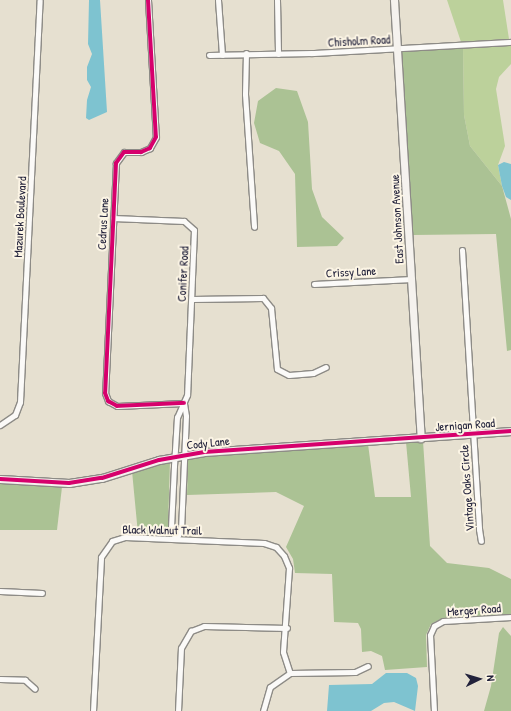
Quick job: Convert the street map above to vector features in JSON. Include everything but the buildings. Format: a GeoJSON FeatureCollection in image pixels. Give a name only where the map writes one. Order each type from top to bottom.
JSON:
{"type":"FeatureCollection","features":[{"type":"Feature","properties":{"kind":"street","name":"Mazurek Boulevard"},"geometry":{"type":"LineString","coordinates":[[0,425],[15,415],[20,402],[40,0]]}},
{"type":"Feature","properties":{"kind":"street","name":"Cedrus Lane"},"geometry":{"type":"LineString","coordinates":[[148,0],[156,137],[150,148],[141,152],[124,152],[117,159],[113,218],[107,398],[117,406],[184,404]]}},
{"type":"Feature","properties":{"kind":"street"},"geometry":{"type":"LineString","coordinates":[[218,0],[222,55]]}},
{"type":"Feature","properties":{"kind":"street"},"geometry":{"type":"LineString","coordinates":[[277,0],[278,54]]}},
{"type":"Feature","properties":{"kind":"street","name":"East Johnson Avenue"},"geometry":{"type":"LineString","coordinates":[[394,0],[421,438]]}},
{"type":"Feature","properties":{"kind":"street","name":"Chisholm Road"},"geometry":{"type":"LineString","coordinates":[[209,55],[398,49],[511,42]]}},
{"type":"Feature","properties":{"kind":"street"},"geometry":{"type":"LineString","coordinates":[[246,53],[245,94],[254,227]]}},
{"type":"Feature","properties":{"kind":"street","name":"Conifer Road"},"geometry":{"type":"LineString","coordinates":[[113,218],[184,221],[192,226],[195,234],[187,395],[177,417],[171,528],[176,539]]}},
{"type":"Feature","properties":{"kind":"street","name":"Vintage Oaks Circle"},"geometry":{"type":"LineString","coordinates":[[462,250],[482,541]]}},
{"type":"Feature","properties":{"kind":"street","name":"Crissy Lane"},"geometry":{"type":"LineString","coordinates":[[314,284],[412,279]]}},
{"type":"Feature","properties":{"kind":"street"},"geometry":{"type":"LineString","coordinates":[[192,299],[263,298],[271,308],[277,369],[289,375],[313,373],[326,367]]}},
{"type":"Feature","properties":{"kind":"street","name":"Conifer Road"},"geometry":{"type":"LineString","coordinates":[[176,539],[181,530],[184,455],[184,404]]}},
{"type":"Feature","properties":{"kind":"street","name":"Jernigan Road"},"geometry":{"type":"LineString","coordinates":[[421,438],[511,432]]}},
{"type":"Feature","properties":{"kind":"street","name":"Cody Lane"},"geometry":{"type":"LineString","coordinates":[[0,479],[52,483],[85,481],[184,455],[421,438]]}},
{"type":"Feature","properties":{"kind":"street","name":"Black Walnut Trail"},"geometry":{"type":"LineString","coordinates":[[93,711],[100,564],[103,551],[112,541],[125,537],[264,543],[276,547],[284,556],[289,568],[287,628],[283,652],[290,673]]}},
{"type":"Feature","properties":{"kind":"street"},"geometry":{"type":"LineString","coordinates":[[0,591],[42,593]]}},
{"type":"Feature","properties":{"kind":"street","name":"Merger Road"},"geometry":{"type":"LineString","coordinates":[[434,711],[430,643],[431,630],[443,622],[511,617]]}},
{"type":"Feature","properties":{"kind":"street"},"geometry":{"type":"LineString","coordinates":[[178,711],[181,648],[191,631],[204,626],[287,628]]}},
{"type":"Feature","properties":{"kind":"street"},"geometry":{"type":"LineString","coordinates":[[263,711],[270,687],[290,673],[355,672],[368,666]]}},
{"type":"Feature","properties":{"kind":"street"},"geometry":{"type":"LineString","coordinates":[[0,679],[25,680],[35,689]]}},
{"type":"Feature","properties":{"kind":"green space"},"geometry":{"type":"Polygon","coordinates":[[[447,0],[503,0],[509,39],[461,42],[447,0]]]}},
{"type":"Feature","properties":{"kind":"green space"},"geometry":{"type":"Polygon","coordinates":[[[511,45],[511,64],[499,77],[496,89],[505,146],[498,165],[502,186],[470,146],[464,115],[463,48],[511,45]]]}},
{"type":"Feature","properties":{"kind":"green space"},"geometry":{"type":"Polygon","coordinates":[[[463,48],[464,115],[470,146],[502,186],[511,219],[511,350],[507,351],[496,234],[413,235],[401,52],[463,48]]]}},
{"type":"Feature","properties":{"kind":"green space"},"geometry":{"type":"Polygon","coordinates":[[[276,88],[297,91],[308,122],[312,189],[322,217],[344,238],[337,246],[297,247],[295,174],[279,151],[260,143],[254,123],[258,101],[276,88]]]}},
{"type":"Feature","properties":{"kind":"green space"},"geometry":{"type":"Polygon","coordinates":[[[423,441],[430,546],[447,563],[489,568],[511,579],[511,614],[443,618],[431,624],[426,635],[427,667],[385,670],[382,656],[371,651],[362,652],[361,629],[358,623],[334,622],[332,574],[295,573],[293,559],[286,547],[304,506],[276,492],[187,495],[188,458],[368,444],[375,497],[411,497],[406,442],[423,441]]]}},
{"type":"Feature","properties":{"kind":"green space"},"geometry":{"type":"Polygon","coordinates":[[[170,461],[168,528],[170,534],[138,534],[132,471],[170,461]]]}},
{"type":"Feature","properties":{"kind":"green space"},"geometry":{"type":"Polygon","coordinates":[[[0,483],[62,487],[57,530],[0,530],[0,483]]]}},
{"type":"Feature","properties":{"kind":"green space"},"geometry":{"type":"Polygon","coordinates":[[[503,627],[511,636],[511,711],[484,711],[491,686],[499,633],[503,627]]]}},
{"type":"Feature","properties":{"kind":"water"},"geometry":{"type":"Polygon","coordinates":[[[89,0],[100,0],[107,112],[89,120],[86,118],[87,100],[91,87],[87,80],[87,67],[92,54],[88,44],[89,0]]]}},
{"type":"Feature","properties":{"kind":"water"},"geometry":{"type":"Polygon","coordinates":[[[504,162],[511,164],[511,200],[506,197],[502,186],[498,165],[504,162]]]}},
{"type":"Feature","properties":{"kind":"water"},"geometry":{"type":"Polygon","coordinates":[[[386,673],[407,673],[416,678],[418,686],[415,711],[394,702],[384,703],[371,711],[327,711],[329,685],[372,684],[386,673]]]}},
{"type":"Feature","properties":{"kind":"cycle path"},"geometry":{"type":"LineString","coordinates":[[148,0],[156,137],[150,148],[141,152],[124,152],[116,163],[105,393],[108,401],[117,406],[184,403]]}},
{"type":"Feature","properties":{"kind":"cycle path"},"geometry":{"type":"LineString","coordinates":[[0,479],[69,483],[102,478],[159,460],[204,452],[511,431]]}}]}
